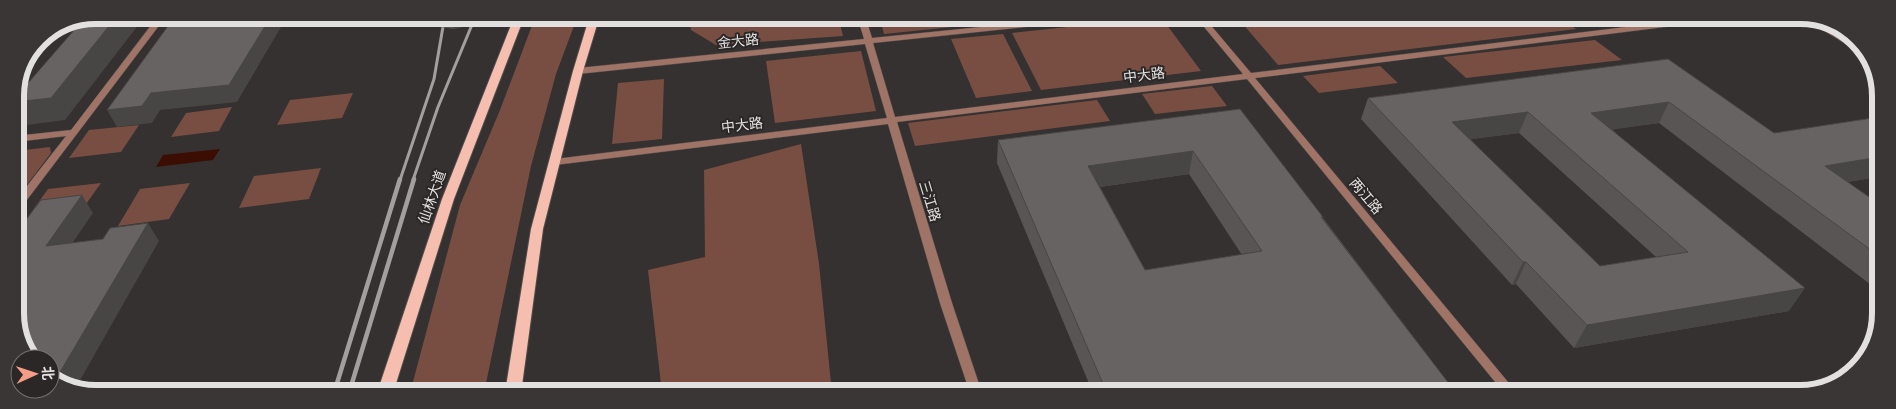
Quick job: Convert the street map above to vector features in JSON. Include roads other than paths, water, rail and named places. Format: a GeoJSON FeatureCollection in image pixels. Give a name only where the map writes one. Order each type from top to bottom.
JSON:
{"type":"FeatureCollection","features":[{"type":"Feature","properties":{"kind":"main road","name":"仙林大道"},"geometry":{"type":"LineString","coordinates":[[388,385],[448,199],[516,24]]}},
{"type":"Feature","properties":{"kind":"main road"},"geometry":{"type":"LineString","coordinates":[[514,385],[537,229],[592,24]]}},
{"type":"Feature","properties":{"kind":"street"},"geometry":{"type":"LineString","coordinates":[[24,196],[156,24]]}},
{"type":"Feature","properties":{"kind":"street","name":"三江路"},"geometry":{"type":"LineString","coordinates":[[863,24],[946,303],[973,385]]}},
{"type":"Feature","properties":{"kind":"street","name":"金大路"},"geometry":{"type":"LineString","coordinates":[[578,72],[1033,24]]}},
{"type":"Feature","properties":{"kind":"street","name":"两江路"},"geometry":{"type":"LineString","coordinates":[[1206,24],[1505,385]]}},
{"type":"Feature","properties":{"kind":"street","name":"中大路"},"geometry":{"type":"LineString","coordinates":[[555,162],[1672,24]]}},
{"type":"Feature","properties":{"kind":"street"},"geometry":{"type":"LineString","coordinates":[[1828,30],[1845,40]]}},
{"type":"Feature","properties":{"kind":"street"},"geometry":{"type":"LineString","coordinates":[[24,138],[73,132]]}},
{"type":"Feature","properties":{"kind":"railway"},"geometry":{"type":"LineString","coordinates":[[400,180],[434,79],[443,24]]}},
{"type":"Feature","properties":{"kind":"railway"},"geometry":{"type":"LineString","coordinates":[[413,180],[438,107],[472,24]]}},
{"type":"Feature","properties":{"kind":"railway"},"geometry":{"type":"LineString","coordinates":[[336,385],[400,179]]}},
{"type":"Feature","properties":{"kind":"railway"},"geometry":{"type":"LineString","coordinates":[[351,385],[414,179]]}}]}
